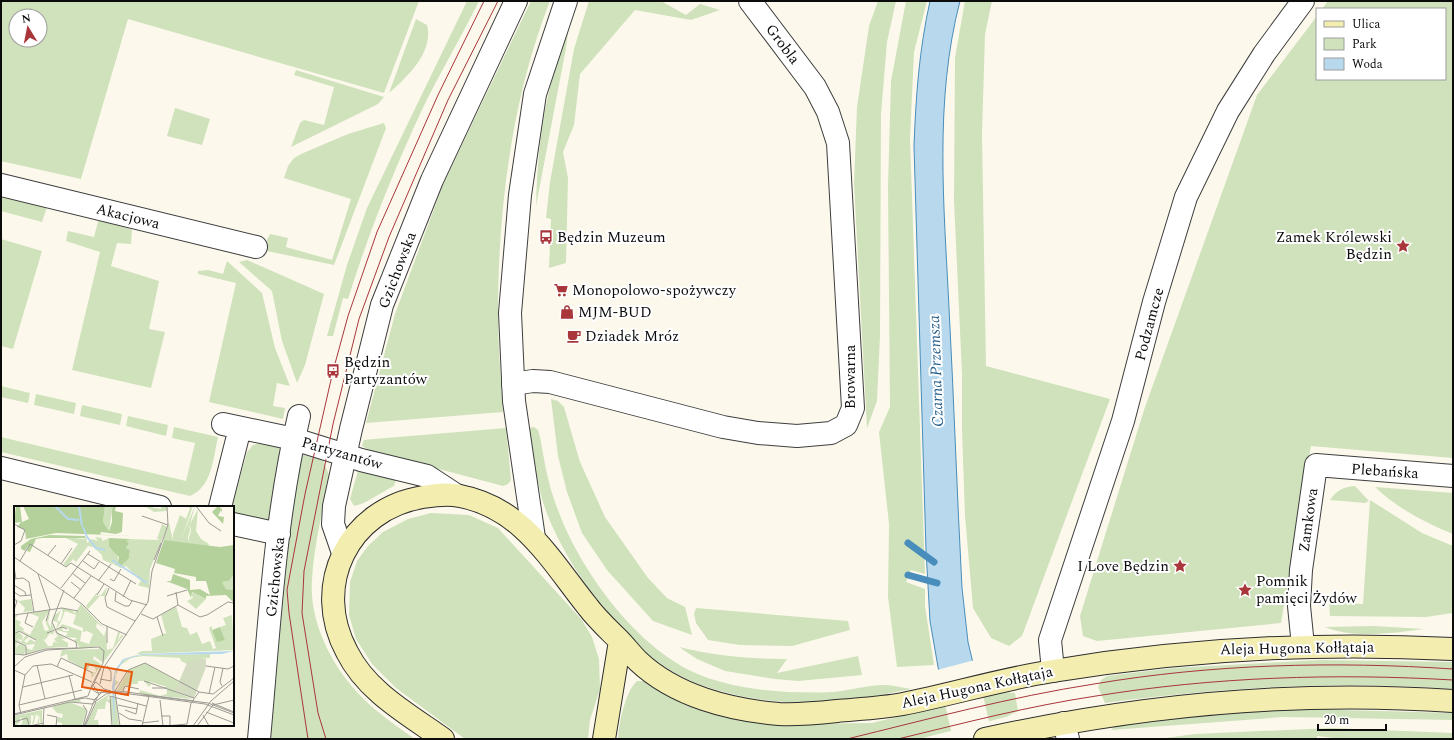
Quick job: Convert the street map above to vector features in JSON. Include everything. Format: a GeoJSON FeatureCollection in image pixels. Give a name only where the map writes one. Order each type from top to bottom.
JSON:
{"type":"FeatureCollection","features":[{"type":"Feature","properties":{"kind":"main road","name":"Aleja Hugona Kołłątaja"},"geometry":{"type":"LineString","coordinates":[[443,739],[376,690],[359,672],[347,654],[335,623],[333,604],[333,586],[343,553],[358,531],[384,511],[400,502],[433,496],[456,495],[483,502],[500,510],[516,521],[534,538],[591,612],[640,662],[666,682],[696,696],[717,703],[780,714],[819,713],[899,704],[1053,671],[1213,650],[1303,646],[1396,646],[1453,649]]}},
{"type":"Feature","properties":{"kind":"main road"},"geometry":{"type":"LineString","coordinates":[[604,739],[620,641]]}},
{"type":"Feature","properties":{"kind":"main road"},"geometry":{"type":"LineString","coordinates":[[985,739],[1029,730],[1066,731],[1146,710],[1237,701],[1354,697],[1453,701]]}},
{"type":"Feature","properties":{"kind":"street","name":"Gzichowska"},"geometry":{"type":"LineString","coordinates":[[343,553],[333,524],[334,506],[382,305],[432,180],[516,1]]}},
{"type":"Feature","properties":{"kind":"street"},"geometry":{"type":"LineString","coordinates":[[534,538],[513,384],[510,314],[520,195],[535,94],[566,1]]}},
{"type":"Feature","properties":{"kind":"street","name":"Grobla"},"geometry":{"type":"LineString","coordinates":[[750,1],[815,87]]}},
{"type":"Feature","properties":{"kind":"street","name":"Podzamcze"},"geometry":{"type":"LineString","coordinates":[[1053,671],[1050,640],[1123,421],[1154,302],[1186,197],[1228,111],[1264,54],[1303,1]]}},
{"type":"Feature","properties":{"kind":"street","name":"Browarna"},"geometry":{"type":"LineString","coordinates":[[513,384],[533,381],[550,382],[723,427],[758,433],[797,436],[831,433],[846,425],[853,408],[838,144],[828,112],[815,87]]}},
{"type":"Feature","properties":{"kind":"street","name":"Akacjowa"},"geometry":{"type":"LineString","coordinates":[[1,184],[256,247]]}},
{"type":"Feature","properties":{"kind":"street","name":"Gzichowska"},"geometry":{"type":"LineString","coordinates":[[259,739],[276,553],[280,534],[290,452],[299,416]]}},
{"type":"Feature","properties":{"kind":"street","name":"Partyzantów"},"geometry":{"type":"LineString","coordinates":[[220,506],[232,426],[294,439],[345,455],[427,476],[456,495]]}},
{"type":"Feature","properties":{"kind":"street","name":"Plebańska"},"geometry":{"type":"LineString","coordinates":[[1316,465],[1453,476]]}},
{"type":"Feature","properties":{"kind":"street","name":"Zamkowa"},"geometry":{"type":"LineString","coordinates":[[1303,646],[1299,606],[1301,570],[1316,465]]}},
{"type":"Feature","properties":{"kind":"street"},"geometry":{"type":"LineString","coordinates":[[1,468],[156,506]]}},
{"type":"Feature","properties":{"kind":"street"},"geometry":{"type":"LineString","coordinates":[[234,524],[280,534]]}},
{"type":"Feature","properties":{"kind":"green space"},"geometry":{"type":"Polygon","coordinates":[[[1,1],[419,1],[384,93],[128,19],[81,179],[1,161],[1,1]]]}},
{"type":"Feature","properties":{"kind":"green space"},"geometry":{"type":"Polygon","coordinates":[[[467,1],[479,1],[428,98],[411,135],[391,181],[348,299],[343,298],[333,336],[327,336],[347,265],[367,208],[467,1]]]}},
{"type":"Feature","properties":{"kind":"green space"},"geometry":{"type":"Polygon","coordinates":[[[531,1],[550,1],[526,76],[517,114],[504,194],[498,312],[503,412],[366,423],[395,314],[444,182],[531,1]]]}},
{"type":"Feature","properties":{"kind":"green space"},"geometry":{"type":"Polygon","coordinates":[[[589,1],[661,1],[686,15],[700,4],[720,10],[691,20],[635,10],[580,74],[574,125],[563,152],[568,178],[566,263],[549,268],[551,219],[546,218],[550,182],[574,49],[589,1]]]}},
{"type":"Feature","properties":{"kind":"green space"},"geometry":{"type":"Polygon","coordinates":[[[878,1],[896,1],[887,42],[881,114],[880,336],[877,401],[867,428],[854,183],[857,107],[869,26],[878,1]]]}},
{"type":"Feature","properties":{"kind":"green space"},"geometry":{"type":"Polygon","coordinates":[[[906,1],[927,1],[914,52],[910,139],[925,574],[911,570],[906,582],[925,589],[925,606],[934,665],[897,667],[888,597],[889,524],[879,432],[890,407],[888,186],[891,81],[906,1]]]}},
{"type":"Feature","properties":{"kind":"green space"},"geometry":{"type":"Polygon","coordinates":[[[965,1],[992,1],[985,34],[982,134],[986,366],[1110,399],[1022,636],[1009,646],[991,638],[973,608],[965,516],[962,374],[954,201],[955,58],[965,1]]]}},
{"type":"Feature","properties":{"kind":"green space"},"geometry":{"type":"Polygon","coordinates":[[[1328,1],[1453,1],[1453,458],[1311,446],[1281,623],[1097,641],[1083,636],[1080,616],[1144,410],[1257,95],[1316,17],[1316,80],[1446,80],[1446,8],[1323,8],[1328,1]]]}},
{"type":"Feature","properties":{"kind":"green space"},"geometry":{"type":"Polygon","coordinates":[[[416,19],[427,25],[427,45],[411,72],[389,93],[416,19]]]}},
{"type":"Feature","properties":{"kind":"green space"},"geometry":{"type":"Polygon","coordinates":[[[569,24],[566,48],[536,206],[537,174],[542,126],[554,72],[569,24]]]}},
{"type":"Feature","properties":{"kind":"green space"},"geometry":{"type":"Polygon","coordinates":[[[296,70],[384,97],[378,104],[291,147],[300,123],[304,120],[324,125],[334,87],[294,75],[296,70]]]}},
{"type":"Feature","properties":{"kind":"green space"},"geometry":{"type":"Polygon","coordinates":[[[175,108],[210,119],[202,145],[167,136],[175,108]]]}},
{"type":"Feature","properties":{"kind":"green space"},"geometry":{"type":"Polygon","coordinates":[[[384,123],[386,128],[334,265],[262,250],[270,234],[288,238],[286,247],[332,260],[351,199],[284,178],[288,166],[294,158],[301,154],[348,134],[384,123]]]}},
{"type":"Feature","properties":{"kind":"green space"},"geometry":{"type":"Polygon","coordinates":[[[1,197],[47,207],[42,222],[1,211],[1,197]]]}},
{"type":"Feature","properties":{"kind":"green space"},"geometry":{"type":"Polygon","coordinates":[[[99,218],[132,230],[131,244],[117,243],[111,266],[159,281],[149,329],[165,332],[151,388],[72,370],[100,252],[66,241],[68,231],[94,237],[99,218]]]}},
{"type":"Feature","properties":{"kind":"green space"},"geometry":{"type":"Polygon","coordinates":[[[1,239],[42,251],[13,349],[1,346],[1,239]]]}},
{"type":"Feature","properties":{"kind":"green space"},"geometry":{"type":"Polygon","coordinates":[[[247,260],[324,294],[305,365],[297,383],[282,341],[272,291],[239,262],[247,260]]]}},
{"type":"Feature","properties":{"kind":"green space"},"geometry":{"type":"Polygon","coordinates":[[[227,261],[262,293],[275,348],[290,386],[277,383],[273,406],[285,408],[283,419],[209,402],[236,283],[198,274],[198,271],[208,270],[223,274],[227,261]]]}},
{"type":"Feature","properties":{"kind":"green space"},"geometry":{"type":"Polygon","coordinates":[[[1,386],[30,393],[28,403],[1,397],[1,386]]]}},
{"type":"Feature","properties":{"kind":"green space"},"geometry":{"type":"Polygon","coordinates":[[[36,394],[76,403],[74,414],[34,405],[36,394]]]}},
{"type":"Feature","properties":{"kind":"green space"},"geometry":{"type":"Polygon","coordinates":[[[551,399],[558,401],[564,407],[580,462],[605,517],[648,578],[667,598],[685,607],[692,635],[653,621],[607,570],[582,533],[567,492],[558,456],[551,399]]]}},
{"type":"Feature","properties":{"kind":"green space"},"geometry":{"type":"Polygon","coordinates":[[[82,405],[122,414],[120,425],[80,416],[82,405]]]}},
{"type":"Feature","properties":{"kind":"green space"},"geometry":{"type":"Polygon","coordinates":[[[128,416],[168,425],[166,436],[126,426],[128,416]]]}},
{"type":"Feature","properties":{"kind":"green space"},"geometry":{"type":"Polygon","coordinates":[[[174,427],[218,437],[213,463],[207,479],[197,492],[190,496],[1,452],[1,437],[186,481],[195,443],[172,438],[174,427]]]}},
{"type":"Feature","properties":{"kind":"green space"},"geometry":{"type":"Polygon","coordinates":[[[534,427],[538,430],[554,499],[563,524],[590,574],[626,620],[668,658],[702,676],[738,686],[763,690],[788,692],[828,692],[885,685],[912,689],[843,701],[773,701],[745,697],[716,690],[692,682],[670,670],[650,656],[630,638],[612,618],[594,596],[563,548],[543,502],[529,428],[534,427]]]}},
{"type":"Feature","properties":{"kind":"green space"},"geometry":{"type":"Polygon","coordinates":[[[506,428],[511,480],[508,484],[503,486],[371,451],[362,446],[364,440],[506,428]]]}},
{"type":"Feature","properties":{"kind":"green space"},"geometry":{"type":"Polygon","coordinates":[[[260,443],[279,446],[283,450],[275,524],[234,513],[234,506],[232,506],[247,452],[253,445],[260,443]]]}},
{"type":"Feature","properties":{"kind":"green space"},"geometry":{"type":"Polygon","coordinates":[[[296,453],[323,460],[329,475],[317,541],[312,580],[314,610],[323,640],[338,667],[362,698],[415,739],[264,739],[296,453]]]}},
{"type":"Feature","properties":{"kind":"green space"},"geometry":{"type":"Polygon","coordinates":[[[359,467],[393,476],[396,480],[394,486],[359,505],[354,506],[350,499],[359,467]]]}},
{"type":"Feature","properties":{"kind":"green space"},"geometry":{"type":"Polygon","coordinates":[[[1355,486],[1369,501],[1365,503],[1330,500],[1341,490],[1347,487],[1355,486]]]}},
{"type":"Feature","properties":{"kind":"green space"},"geometry":{"type":"Polygon","coordinates":[[[1375,487],[1453,493],[1453,534],[1432,525],[1402,508],[1375,487]]]}},
{"type":"Feature","properties":{"kind":"green space"},"geometry":{"type":"Polygon","coordinates":[[[1370,500],[1422,533],[1453,546],[1453,613],[1426,617],[1330,616],[1329,602],[1363,604],[1370,500]]]}},
{"type":"Feature","properties":{"kind":"green space"},"geometry":{"type":"Polygon","coordinates":[[[431,513],[469,515],[498,528],[582,620],[592,637],[599,659],[600,689],[590,720],[588,739],[465,739],[396,688],[372,664],[356,639],[349,615],[350,582],[357,561],[368,546],[383,532],[408,519],[431,513]]]}},
{"type":"Feature","properties":{"kind":"green space"},"geometry":{"type":"Polygon","coordinates":[[[696,608],[848,621],[850,630],[792,646],[740,645],[708,640],[696,623],[694,614],[696,608]]]}},
{"type":"Feature","properties":{"kind":"green space"},"geometry":{"type":"Polygon","coordinates":[[[1373,626],[1424,629],[1361,634],[1336,631],[1325,627],[1373,626]]]}},
{"type":"Feature","properties":{"kind":"green space"},"geometry":{"type":"Polygon","coordinates":[[[679,647],[706,653],[732,656],[787,659],[777,673],[858,656],[862,675],[798,681],[775,679],[725,671],[697,659],[679,647]]]}},
{"type":"Feature","properties":{"kind":"green space"},"geometry":{"type":"Polygon","coordinates":[[[1320,660],[1453,662],[1453,689],[1366,685],[1279,687],[1192,693],[1105,703],[1098,687],[1101,680],[1107,676],[1173,668],[1320,660]]]}},
{"type":"Feature","properties":{"kind":"green space"},"geometry":{"type":"Polygon","coordinates":[[[637,681],[645,681],[684,703],[705,712],[730,718],[783,724],[872,723],[1002,692],[1015,693],[1018,711],[1006,717],[919,739],[618,739],[621,717],[626,700],[629,692],[637,681]]]}},
{"type":"Feature","properties":{"kind":"green space"},"geometry":{"type":"Polygon","coordinates":[[[1307,709],[1453,713],[1453,720],[1284,717],[1111,730],[1116,725],[1217,713],[1307,709]]]}},
{"type":"Feature","properties":{"kind":"green space"},"geometry":{"type":"Polygon","coordinates":[[[1331,728],[1453,733],[1453,739],[1341,739],[1317,736],[1317,739],[1158,739],[1195,734],[1331,728]]]}},
{"type":"Feature","properties":{"kind":"water","name":"Czarna Przemsza"},"geometry":{"type":"Polygon","coordinates":[[[930,1],[960,1],[952,39],[947,77],[944,115],[943,192],[962,588],[968,642],[991,739],[955,739],[938,667],[930,621],[926,550],[914,146],[919,73],[923,38],[930,1]]]}},
{"type":"Feature","properties":{"kind":"pier"},"geometry":{"type":"Polygon","coordinates":[[[975,660],[993,739],[953,739],[937,670],[975,660]]]}},
{"type":"Feature","properties":{"kind":"waterway"},"geometry":{"type":"LineString","coordinates":[[908,543],[934,562]]}},
{"type":"Feature","properties":{"kind":"waterway"},"geometry":{"type":"LineString","coordinates":[[908,575],[937,583]]}},
{"type":"Feature","properties":{"kind":"tram line"},"geometry":{"type":"LineString","coordinates":[[308,739],[289,613],[287,590],[305,494],[333,371],[348,316],[377,232],[438,95],[484,1]]}},
{"type":"Feature","properties":{"kind":"tram line"},"geometry":{"type":"LineString","coordinates":[[326,739],[318,713],[302,613],[304,571],[333,424],[359,319],[389,237],[448,100],[498,1]]}},
{"type":"Feature","properties":{"kind":"tram line"},"geometry":{"type":"LineString","coordinates":[[847,739],[1032,695],[1138,677],[1228,668],[1273,666],[1363,665],[1453,669]]}},
{"type":"Feature","properties":{"kind":"tram line"},"geometry":{"type":"LineString","coordinates":[[898,739],[997,715],[1046,705],[1096,696],[1185,684],[1274,678],[1319,677],[1453,680]]}},
{"type":"Feature","properties":{"kind":"place","name":"Będzin Muzeum"},"geometry":{"type":"Point","coordinates":[546,237]}},
{"type":"Feature","properties":{"kind":"place","name":"Zamek Królewski Będzin"},"geometry":{"type":"Point","coordinates":[1403,246]}},
{"type":"Feature","properties":{"kind":"place","name":"Monopolowo-spożywczy"},"geometry":{"type":"Point","coordinates":[561,290]}},
{"type":"Feature","properties":{"kind":"place","name":"MJM-BUD"},"geometry":{"type":"Point","coordinates":[567,312]}},
{"type":"Feature","properties":{"kind":"place","name":"Dziadek Mróz"},"geometry":{"type":"Point","coordinates":[574,336]}},
{"type":"Feature","properties":{"kind":"place","name":"Będzin Partyzantów"},"geometry":{"type":"Point","coordinates":[333,371]}},
{"type":"Feature","properties":{"kind":"place","name":"I Love Będzin"},"geometry":{"type":"Point","coordinates":[1180,566]}},
{"type":"Feature","properties":{"kind":"place","name":"Pomnik pamięci Żydów"},"geometry":{"type":"Point","coordinates":[1245,590]}}]}
